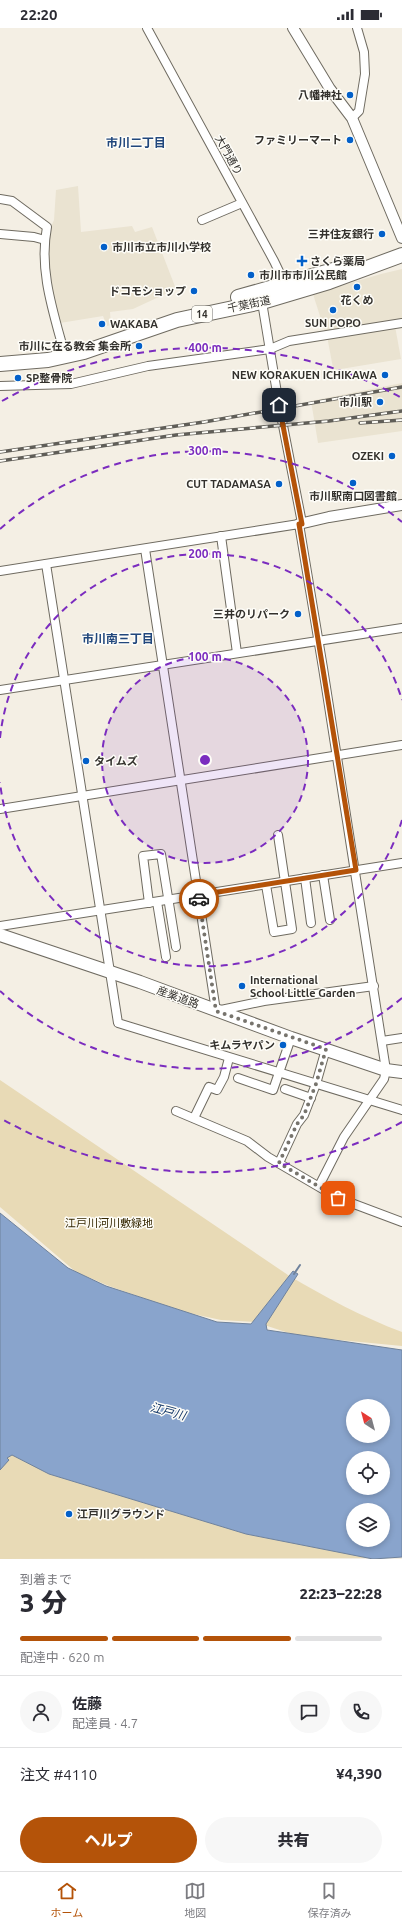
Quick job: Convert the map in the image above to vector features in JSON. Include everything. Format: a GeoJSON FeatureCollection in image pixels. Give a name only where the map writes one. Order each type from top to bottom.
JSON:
{"type":"FeatureCollection","features":[{"type":"Feature","properties":{"kind":"highway","name":"千葉街道"},"geometry":{"type":"LineString","coordinates":[[0,364],[48,360],[84,352],[183,318],[262,302],[287,290],[402,245]]}},
{"type":"Feature","properties":{"kind":"highway","name":"千葉街道"},"geometry":{"type":"LineString","coordinates":[[0,354],[62,348],[99,338],[189,307],[248,295],[287,290],[345,277],[402,255]]}},
{"type":"Feature","properties":{"kind":"main road","name":"産業道路"},"geometry":{"type":"LineString","coordinates":[[0,935],[109,972],[291,1038],[386,1070],[402,1072]]}},
{"type":"Feature","properties":{"kind":"street","name":"大門通り"},"geometry":{"type":"LineString","coordinates":[[147,28],[242,203],[287,290]]}},
{"type":"Feature","properties":{"kind":"street"},"geometry":{"type":"LineString","coordinates":[[293,28],[330,89],[352,118],[402,238]]}},
{"type":"Feature","properties":{"kind":"street"},"geometry":{"type":"LineString","coordinates":[[352,118],[359,111],[365,74],[364,52],[357,28]]}},
{"type":"Feature","properties":{"kind":"street"},"geometry":{"type":"LineString","coordinates":[[0,199],[12,201],[47,227],[45,240],[48,290],[62,348]]}},
{"type":"Feature","properties":{"kind":"street"},"geometry":{"type":"LineString","coordinates":[[202,220],[242,203]]}},
{"type":"Feature","properties":{"kind":"street"},"geometry":{"type":"LineString","coordinates":[[0,234],[34,237],[45,240]]}},
{"type":"Feature","properties":{"kind":"street"},"geometry":{"type":"LineString","coordinates":[[262,302],[300,524],[356,870],[386,1070],[384,1079],[344,1137],[319,1186]]}},
{"type":"Feature","properties":{"kind":"street"},"geometry":{"type":"LineString","coordinates":[[0,386],[72,384],[148,366],[270,349],[289,341],[402,323]]}},
{"type":"Feature","properties":{"kind":"street"},"geometry":{"type":"LineString","coordinates":[[0,571],[300,524],[329,517],[402,505]]}},
{"type":"Feature","properties":{"kind":"street"},"geometry":{"type":"LineString","coordinates":[[221,536],[237,652]]}},
{"type":"Feature","properties":{"kind":"street"},"geometry":{"type":"LineString","coordinates":[[145,548],[216,1011],[264,1001],[374,986]]}},
{"type":"Feature","properties":{"kind":"street"},"geometry":{"type":"LineString","coordinates":[[46,564],[118,1023],[402,1110]]}},
{"type":"Feature","properties":{"kind":"street"},"geometry":{"type":"LineString","coordinates":[[0,690],[237,652],[402,628]]}},
{"type":"Feature","properties":{"kind":"street"},"geometry":{"type":"LineString","coordinates":[[0,809],[402,745]]}},
{"type":"Feature","properties":{"kind":"street"},"geometry":{"type":"LineString","coordinates":[[266,884],[274,932],[292,929],[278,835]]}},
{"type":"Feature","properties":{"kind":"street"},"geometry":{"type":"LineString","coordinates":[[166,957],[143,856],[161,854],[176,947]]}},
{"type":"Feature","properties":{"kind":"street"},"geometry":{"type":"LineString","coordinates":[[0,926],[402,863]]}},
{"type":"Feature","properties":{"kind":"street"},"geometry":{"type":"LineString","coordinates":[[323,875],[330,920]]}},
{"type":"Feature","properties":{"kind":"street"},"geometry":{"type":"LineString","coordinates":[[305,878],[311,923]]}},
{"type":"Feature","properties":{"kind":"street"},"geometry":{"type":"LineString","coordinates":[[238,1078],[273,1090],[291,1038]]}},
{"type":"Feature","properties":{"kind":"street"},"geometry":{"type":"LineString","coordinates":[[382,1041],[402,1038]]}},
{"type":"Feature","properties":{"kind":"street"},"geometry":{"type":"LineString","coordinates":[[279,1163],[297,1124],[304,1115],[316,1084],[326,1049]]}},
{"type":"Feature","properties":{"kind":"street"},"geometry":{"type":"LineString","coordinates":[[194,1118],[209,1087],[217,1090],[224,1077],[230,1058]]}},
{"type":"Feature","properties":{"kind":"street"},"geometry":{"type":"LineString","coordinates":[[285,1089],[311,1098]]}},
{"type":"Feature","properties":{"kind":"street"},"geometry":{"type":"LineString","coordinates":[[176,1111],[247,1141],[268,1157],[338,1198],[361,1208],[402,1222]]}},
{"type":"Feature","properties":{"kind":"shaded area","name":"市川市立市川小学校"},"geometry":{"type":"Polygon","coordinates":[[[78,186],[81,232],[132,226],[135,232],[152,227],[176,289],[133,309],[110,312],[111,325],[107,326],[103,316],[60,323],[52,289],[49,262],[49,231],[54,220],[56,190],[78,186]]]}},
{"type":"Feature","properties":{"kind":"shaded area"},"geometry":{"type":"Polygon","coordinates":[[[402,269],[402,319],[325,332],[313,294],[402,269]]]}},
{"type":"Feature","properties":{"kind":"shaded area"},"geometry":{"type":"Polygon","coordinates":[[[395,326],[401,359],[335,370],[333,368],[327,336],[395,326]]]}},
{"type":"Feature","properties":{"kind":"shaded area"},"geometry":{"type":"Polygon","coordinates":[[[402,383],[402,431],[318,443],[311,401],[402,383]]]}},
{"type":"Feature","properties":{"kind":"green space","name":"江戸川河川敷緑地"},"geometry":{"type":"Polygon","coordinates":[[[0,1080],[288,1275],[344,1306],[402,1332],[402,1346],[298,1336],[255,1322],[221,1320],[184,1312],[109,1286],[76,1272],[0,1207],[0,1080]]]}},
{"type":"Feature","properties":{"kind":"green space"},"geometry":{"type":"Polygon","coordinates":[[[0,1448],[49,1474],[246,1534],[374,1558],[0,1559],[0,1448]]]}},
{"type":"Feature","properties":{"kind":"water","name":"江戸川"},"geometry":{"type":"Polygon","coordinates":[[[0,1213],[68,1268],[106,1286],[217,1322],[251,1324],[293,1271],[298,1274],[266,1324],[267,1330],[402,1350],[402,1557],[373,1559],[246,1534],[49,1474],[12,1455],[7,1458],[9,1460],[0,1470],[0,1213]]]}},
{"type":"Feature","properties":{"kind":"waterway"},"geometry":{"type":"LineString","coordinates":[[294,1274],[300,1265]]}},
{"type":"Feature","properties":{"kind":"railway"},"geometry":{"type":"LineString","coordinates":[[0,452],[204,422],[402,387]]}},
{"type":"Feature","properties":{"kind":"railway"},"geometry":{"type":"LineString","coordinates":[[0,461],[176,435],[329,421],[402,411]]}},
{"type":"Feature","properties":{"kind":"railway"},"geometry":{"type":"LineString","coordinates":[[360,423],[402,420]]}},
{"type":"Feature","properties":{"kind":"way so far"},"geometry":{"type":"LineString","coordinates":[[199,899],[216,1011],[326,1049],[316,1084],[304,1115],[297,1124],[279,1163],[338,1198]]}},
{"type":"Feature","properties":{"kind":"place","name":"八幡神社"},"geometry":{"type":"Point","coordinates":[350,95]}},
{"type":"Feature","properties":{"kind":"place","name":"ファミリーマート"},"geometry":{"type":"Point","coordinates":[350,140]}},
{"type":"Feature","properties":{"kind":"place","name":"三井住友銀行"},"geometry":{"type":"Point","coordinates":[382,234]}},
{"type":"Feature","properties":{"kind":"place","name":"市川市立市川小学校"},"geometry":{"type":"Point","coordinates":[104,247]}},
{"type":"Feature","properties":{"kind":"place","name":"さくら薬局"},"geometry":{"type":"Point","coordinates":[302,261]}},
{"type":"Feature","properties":{"kind":"place","name":"市川市市川公民館"},"geometry":{"type":"Point","coordinates":[251,275]}},
{"type":"Feature","properties":{"kind":"place","name":"花くめ"},"geometry":{"type":"Point","coordinates":[357,287]}},
{"type":"Feature","properties":{"kind":"place","name":"ドコモショップ"},"geometry":{"type":"Point","coordinates":[194,291]}},
{"type":"Feature","properties":{"kind":"place","name":"SUN POPO"},"geometry":{"type":"Point","coordinates":[333,310]}},
{"type":"Feature","properties":{"kind":"place","name":"WAKABA"},"geometry":{"type":"Point","coordinates":[102,324]}},
{"type":"Feature","properties":{"kind":"place","name":"市川に在る教会 集会所"},"geometry":{"type":"Point","coordinates":[139,346]}},
{"type":"Feature","properties":{"kind":"place","name":"NEW KORAKUEN ICHIKAWA"},"geometry":{"type":"Point","coordinates":[385,375]}},
{"type":"Feature","properties":{"kind":"place","name":"SP整骨院"},"geometry":{"type":"Point","coordinates":[18,378]}},
{"type":"Feature","properties":{"kind":"place","name":"市川駅"},"geometry":{"type":"Point","coordinates":[380,402]}},
{"type":"Feature","properties":{"kind":"place","name":"OZEKI"},"geometry":{"type":"Point","coordinates":[392,456]}},
{"type":"Feature","properties":{"kind":"place","name":"市川駅南口図書館"},"geometry":{"type":"Point","coordinates":[353,483]}},
{"type":"Feature","properties":{"kind":"place","name":"CUT TADAMASA"},"geometry":{"type":"Point","coordinates":[279,484]}},
{"type":"Feature","properties":{"kind":"place","name":"三井のリパーク"},"geometry":{"type":"Point","coordinates":[298,614]}},
{"type":"Feature","properties":{"kind":"place","name":"タイムズ"},"geometry":{"type":"Point","coordinates":[86,761]}},
{"type":"Feature","properties":{"kind":"place","name":"International School Little Garden"},"geometry":{"type":"Point","coordinates":[242,986]}},
{"type":"Feature","properties":{"kind":"place","name":"キムラヤパン"},"geometry":{"type":"Point","coordinates":[283,1045]}},
{"type":"Feature","properties":{"kind":"place","name":"江戸川グラウンド"},"geometry":{"type":"Point","coordinates":[69,1514]}},
{"type":"Feature","properties":{"kind":"district","name":"市川二丁目"},"geometry":{"type":"Point","coordinates":[136,142]}},
{"type":"Feature","properties":{"kind":"district","name":"市川南三丁目"},"geometry":{"type":"Point","coordinates":[118,638]}},
{"type":"Feature","properties":{"kind":"route"},"geometry":{"type":"LineString","coordinates":[[199,899],[199,895],[356,870],[324,668],[318,641],[299,524],[302,524],[279,405]]}}]}
